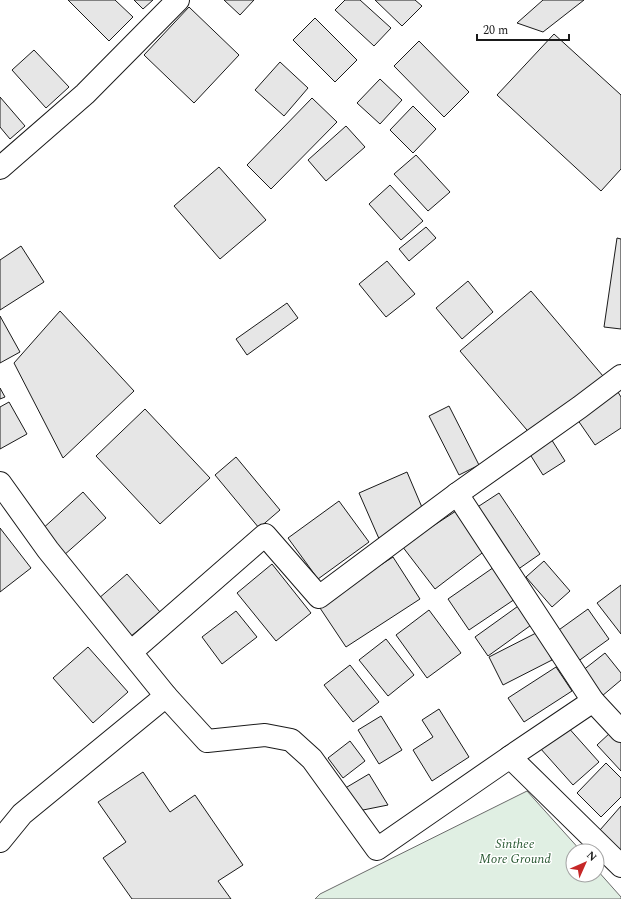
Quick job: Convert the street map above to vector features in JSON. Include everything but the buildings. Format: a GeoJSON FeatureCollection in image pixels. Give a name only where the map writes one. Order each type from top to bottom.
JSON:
{"type":"FeatureCollection","features":[{"type":"Feature","properties":{"kind":"street"},"geometry":{"type":"LineString","coordinates":[[3,160],[85,94],[178,0]]}},
{"type":"Feature","properties":{"kind":"street"},"geometry":{"type":"LineString","coordinates":[[131,652],[265,536],[319,597],[457,494],[580,407],[621,376]]}},
{"type":"Feature","properties":{"kind":"street"},"geometry":{"type":"LineString","coordinates":[[0,483],[48,550],[166,696],[207,741],[265,735],[292,740],[312,759],[377,849],[592,701]]}},
{"type":"Feature","properties":{"kind":"street"},"geometry":{"type":"LineString","coordinates":[[457,494],[592,701],[621,731]]}},
{"type":"Feature","properties":{"kind":"street"},"geometry":{"type":"LineString","coordinates":[[0,841],[22,814],[166,696]]}},
{"type":"Feature","properties":{"kind":"street"},"geometry":{"type":"LineString","coordinates":[[510,758],[621,866]]}},
{"type":"Feature","properties":{"kind":"green space","name":"Sinthee More Ground"},"geometry":{"type":"Polygon","coordinates":[[[527,791],[574,843],[565,843],[565,883],[605,883],[605,879],[621,897],[621,899],[315,899],[320,894],[527,791]]]}}]}
